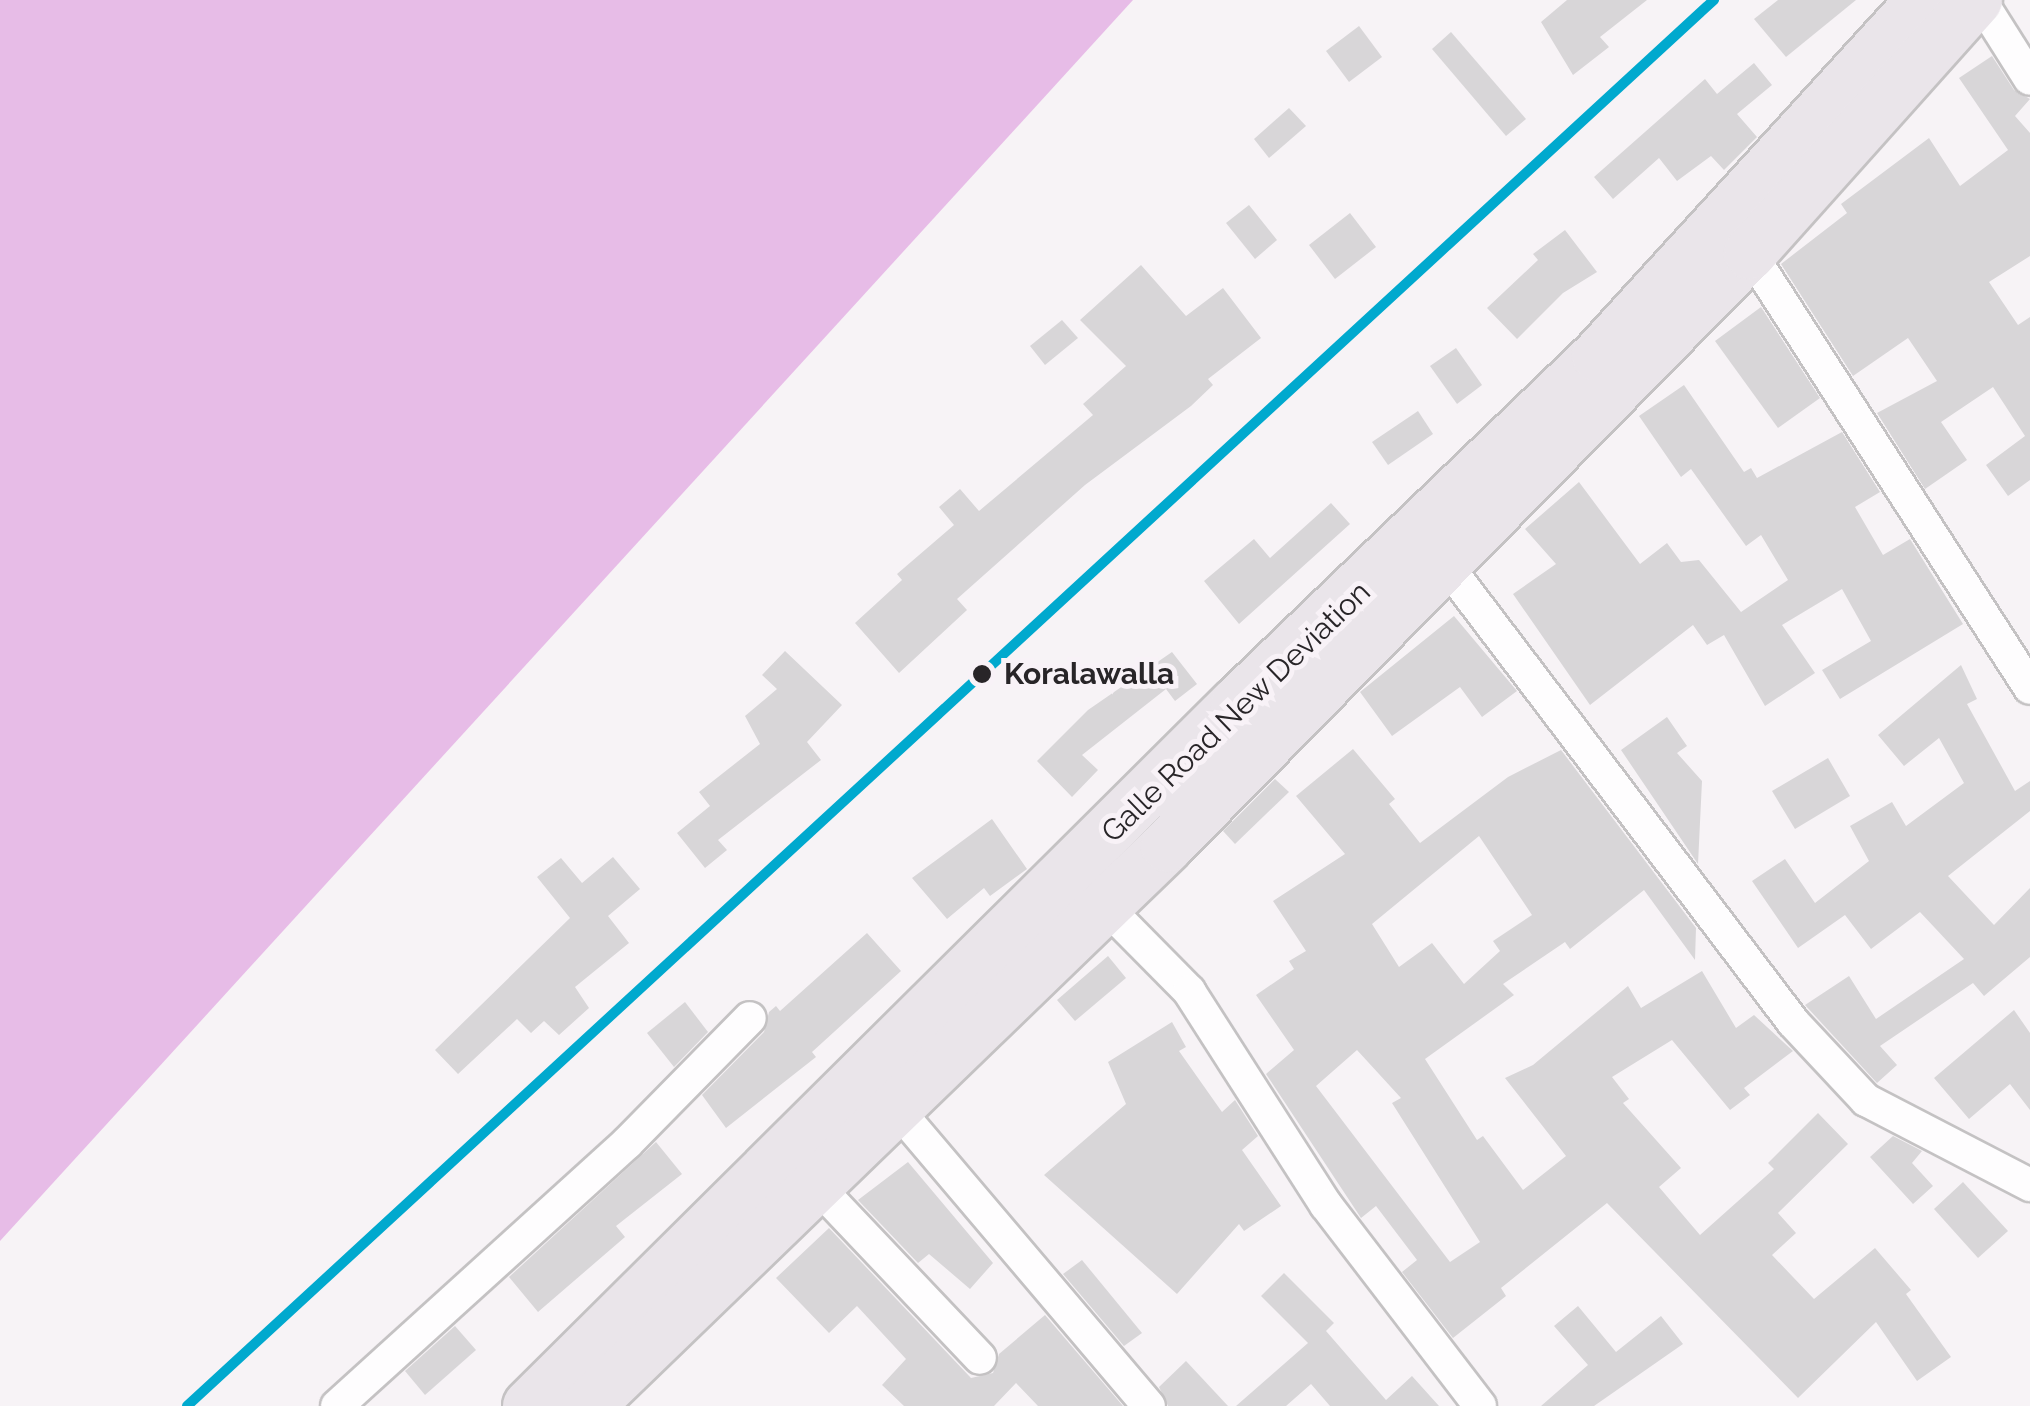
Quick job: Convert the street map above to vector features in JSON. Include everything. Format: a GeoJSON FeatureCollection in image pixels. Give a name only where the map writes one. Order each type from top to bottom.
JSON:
{"type":"FeatureCollection","features":[{"type":"Feature","properties":{"kind":"main road","name":"Galle Road New Deviation"},"geometry":{"type":"LineString","coordinates":[[529,1406],[1237,703],[1598,356],[1923,0]]}},
{"type":"Feature","properties":{"kind":"main road","name":"Galle Road New Deviation"},"geometry":{"type":"LineString","coordinates":[[588,1406],[1105,906],[1750,253],[1978,0]]}},
{"type":"Feature","properties":{"kind":"street"},"geometry":{"type":"LineString","coordinates":[[1978,0],[2030,79]]}},
{"type":"Feature","properties":{"kind":"street"},"geometry":{"type":"LineString","coordinates":[[1750,253],[2030,688]]}},
{"type":"Feature","properties":{"kind":"street"},"geometry":{"type":"LineString","coordinates":[[1444,562],[1794,1022],[1866,1100],[2030,1185]]}},
{"type":"Feature","properties":{"kind":"street"},"geometry":{"type":"LineString","coordinates":[[1105,906],[1189,991],[1326,1205],[1480,1406]]}},
{"type":"Feature","properties":{"kind":"street"},"geometry":{"type":"LineString","coordinates":[[337,1406],[628,1143],[750,1018]]}},
{"type":"Feature","properties":{"kind":"street"},"geometry":{"type":"LineString","coordinates":[[896,1108],[1150,1406]]}},
{"type":"Feature","properties":{"kind":"street"},"geometry":{"type":"LineString","coordinates":[[816,1185],[980,1358]]}},
{"type":"Feature","properties":{"kind":"shaded area"},"geometry":{"type":"Polygon","coordinates":[[[0,0],[1133,0],[0,1241],[0,0]]]}},
{"type":"Feature","properties":{"kind":"building"},"geometry":{"type":"Polygon","coordinates":[[[1567,0],[1647,0],[1600,37],[1609,47],[1573,75],[1541,22],[1567,0]]]}},
{"type":"Feature","properties":{"kind":"building"},"geometry":{"type":"Polygon","coordinates":[[[1778,0],[1856,0],[1786,57],[1754,19],[1778,0]]]}},
{"type":"Feature","properties":{"kind":"building"},"geometry":{"type":"Polygon","coordinates":[[[1359,26],[1382,57],[1349,82],[1326,51],[1359,26]]]}},
{"type":"Feature","properties":{"kind":"building"},"geometry":{"type":"Polygon","coordinates":[[[1451,32],[1526,119],[1506,136],[1432,49],[1451,32]]]}},
{"type":"Feature","properties":{"kind":"building"},"geometry":{"type":"Polygon","coordinates":[[[1992,56],[2014,90],[2030,99],[2015,116],[2030,133],[2030,256],[1989,282],[2018,325],[2030,317],[2030,480],[2008,496],[1986,465],[2025,436],[1993,387],[1941,422],[1967,460],[1925,489],[1877,413],[1937,381],[1908,338],[1853,376],[1781,264],[1847,213],[1841,204],[1929,138],[1960,186],[2008,150],[1959,78],[1992,56]]]}},
{"type":"Feature","properties":{"kind":"building"},"geometry":{"type":"Polygon","coordinates":[[[1754,63],[1772,85],[1737,114],[1757,137],[1724,170],[1711,156],[1677,181],[1659,158],[1613,199],[1594,177],[1705,79],[1717,94],[1754,63]]]}},
{"type":"Feature","properties":{"kind":"building"},"geometry":{"type":"Polygon","coordinates":[[[1289,108],[1306,126],[1269,158],[1254,139],[1289,108]]]}},
{"type":"Feature","properties":{"kind":"building"},"geometry":{"type":"Polygon","coordinates":[[[1249,205],[1277,240],[1255,259],[1226,223],[1249,205]]]}},
{"type":"Feature","properties":{"kind":"building"},"geometry":{"type":"Polygon","coordinates":[[[1350,213],[1376,247],[1335,279],[1309,245],[1350,213]]]}},
{"type":"Feature","properties":{"kind":"building"},"geometry":{"type":"Polygon","coordinates":[[[1565,230],[1597,272],[1563,293],[1517,339],[1487,308],[1538,260],[1533,254],[1565,230]]]}},
{"type":"Feature","properties":{"kind":"building"},"geometry":{"type":"Polygon","coordinates":[[[1141,265],[1186,316],[1223,288],[1261,338],[1208,379],[1213,385],[1191,406],[1085,485],[957,599],[967,610],[899,673],[855,623],[902,580],[897,574],[954,525],[939,507],[960,489],[979,511],[1093,415],[1083,404],[1126,366],[1080,320],[1141,265]]]}},
{"type":"Feature","properties":{"kind":"building"},"geometry":{"type":"Polygon","coordinates":[[[1761,307],[1820,398],[1778,428],[1715,341],[1761,307]]]}},
{"type":"Feature","properties":{"kind":"building"},"geometry":{"type":"Polygon","coordinates":[[[1062,320],[1078,338],[1045,365],[1030,346],[1062,320]]]}},
{"type":"Feature","properties":{"kind":"building"},"geometry":{"type":"Polygon","coordinates":[[[1456,348],[1482,385],[1457,404],[1430,366],[1456,348]]]}},
{"type":"Feature","properties":{"kind":"building"},"geometry":{"type":"Polygon","coordinates":[[[1684,385],[1744,472],[1751,468],[1757,478],[1842,432],[1880,492],[1855,507],[1883,555],[1910,539],[1963,624],[1840,699],[1822,670],[1871,641],[1842,589],[1782,625],[1815,673],[1765,706],[1724,635],[1707,645],[1693,625],[1590,705],[1513,594],[1556,564],[1525,529],[1579,482],[1640,564],[1667,543],[1681,562],[1699,560],[1741,612],[1788,580],[1761,535],[1746,546],[1691,469],[1681,477],[1639,416],[1684,385]]]}},
{"type":"Feature","properties":{"kind":"building"},"geometry":{"type":"Polygon","coordinates":[[[1418,411],[1433,434],[1388,465],[1372,442],[1418,411]]]}},
{"type":"Feature","properties":{"kind":"building"},"geometry":{"type":"Polygon","coordinates":[[[1331,503],[1350,524],[1239,624],[1204,581],[1254,539],[1270,558],[1331,503]]]}},
{"type":"Feature","properties":{"kind":"building"},"geometry":{"type":"Polygon","coordinates":[[[1454,616],[1517,691],[1482,717],[1460,687],[1392,736],[1360,692],[1454,616]]]}},
{"type":"Feature","properties":{"kind":"building"},"geometry":{"type":"Polygon","coordinates":[[[785,651],[842,705],[807,742],[821,760],[718,840],[727,850],[705,868],[677,833],[710,806],[699,792],[760,744],[745,716],[777,689],[762,675],[785,651]]]}},
{"type":"Feature","properties":{"kind":"building"},"geometry":{"type":"Polygon","coordinates":[[[1172,652],[1197,684],[1175,701],[1166,689],[1082,755],[1098,770],[1072,797],[1037,761],[1088,710],[1172,652]]]}},
{"type":"Feature","properties":{"kind":"building"},"geometry":{"type":"Polygon","coordinates":[[[1961,665],[1977,699],[1967,704],[2015,791],[2030,781],[2030,811],[1948,876],[1994,925],[2030,888],[2030,957],[1984,996],[1973,983],[1880,1046],[1897,1065],[1877,1083],[1805,1005],[1849,976],[1876,1019],[1964,959],[1920,912],[1871,949],[1845,915],[1798,948],[1752,881],[1785,859],[1815,903],[1869,861],[1850,826],[1892,802],[1906,826],[1964,783],[1939,738],[1904,766],[1878,735],[1961,665]]]}},
{"type":"Feature","properties":{"kind":"building"},"geometry":{"type":"Polygon","coordinates":[[[1667,717],[1687,746],[1677,753],[1702,781],[1698,864],[1621,750],[1667,717]]]}},
{"type":"Feature","properties":{"kind":"building"},"geometry":{"type":"Polygon","coordinates":[[[1353,749],[1395,799],[1389,804],[1420,843],[1508,777],[1561,750],[1696,928],[1695,960],[1644,890],[1570,949],[1565,942],[1503,984],[1514,995],[1425,1059],[1477,1140],[1483,1136],[1523,1190],[1566,1156],[1505,1078],[1533,1065],[1628,986],[1641,1008],[1702,971],[1736,1028],[1754,1015],[1793,1051],[1744,1088],[1750,1095],[1730,1110],[1672,1040],[1612,1077],[1629,1099],[1623,1103],[1681,1168],[1659,1187],[1700,1235],[1774,1169],[1768,1163],[1818,1113],[1848,1144],[1778,1213],[1796,1233],[1772,1255],[1814,1299],[1875,1248],[1911,1290],[1906,1294],[1951,1357],[1917,1381],[1876,1322],[1798,1398],[1607,1203],[1501,1288],[1506,1296],[1453,1338],[1402,1272],[1417,1260],[1376,1206],[1361,1218],[1266,1074],[1294,1050],[1256,995],[1294,969],[1289,961],[1306,951],[1273,901],[1345,854],[1296,796],[1353,749]],[[1479,836],[1372,924],[1399,967],[1432,943],[1464,984],[1500,951],[1493,941],[1532,915],[1479,836]],[[1357,1050],[1316,1086],[1450,1262],[1480,1242],[1392,1103],[1401,1098],[1357,1050]]]}},
{"type":"Feature","properties":{"kind":"building"},"geometry":{"type":"Polygon","coordinates":[[[1828,758],[1850,796],[1795,829],[1772,791],[1828,758]]]}},
{"type":"Feature","properties":{"kind":"building"},"geometry":{"type":"Polygon","coordinates":[[[1275,779],[1289,792],[1235,844],[1223,831],[1275,779]]]}},
{"type":"Feature","properties":{"kind":"building"},"geometry":{"type":"Polygon","coordinates":[[[992,819],[1027,869],[990,896],[984,888],[947,919],[912,878],[992,819]]]}},
{"type":"Feature","properties":{"kind":"building"},"geometry":{"type":"Polygon","coordinates":[[[613,857],[640,889],[608,916],[629,943],[575,987],[589,1008],[559,1035],[544,1021],[531,1033],[517,1019],[458,1074],[435,1050],[570,918],[537,877],[561,858],[582,883],[613,857]]]}},
{"type":"Feature","properties":{"kind":"building"},"geometry":{"type":"Polygon","coordinates":[[[867,933],[901,971],[812,1052],[816,1057],[726,1128],[702,1095],[764,1032],[769,1012],[776,1006],[780,1011],[867,933]]]}},
{"type":"Feature","properties":{"kind":"building"},"geometry":{"type":"Polygon","coordinates":[[[1108,956],[1126,978],[1075,1021],[1057,1000],[1108,956]]]}},
{"type":"Feature","properties":{"kind":"building"},"geometry":{"type":"Polygon","coordinates":[[[685,1002],[708,1032],[674,1067],[647,1033],[685,1002]]]}},
{"type":"Feature","properties":{"kind":"building"},"geometry":{"type":"Polygon","coordinates":[[[2014,1010],[2030,1033],[2030,1110],[2010,1084],[1969,1119],[1934,1078],[2014,1010]]]}},
{"type":"Feature","properties":{"kind":"building"},"geometry":{"type":"Polygon","coordinates":[[[1172,1022],[1186,1047],[1179,1051],[1222,1112],[1235,1100],[1258,1136],[1242,1150],[1281,1206],[1244,1231],[1239,1224],[1177,1294],[1044,1175],[1126,1104],[1108,1062],[1172,1022]]]}},
{"type":"Feature","properties":{"kind":"building"},"geometry":{"type":"Polygon","coordinates":[[[1893,1136],[1922,1151],[1912,1163],[1933,1186],[1913,1204],[1870,1157],[1893,1136]]]}},
{"type":"Feature","properties":{"kind":"building"},"geometry":{"type":"Polygon","coordinates":[[[656,1142],[682,1174],[616,1226],[625,1237],[538,1312],[509,1277],[656,1142]]]}},
{"type":"Feature","properties":{"kind":"building"},"geometry":{"type":"Polygon","coordinates":[[[908,1162],[993,1263],[970,1289],[929,1254],[918,1263],[858,1200],[908,1162]]]}},
{"type":"Feature","properties":{"kind":"building"},"geometry":{"type":"Polygon","coordinates":[[[1963,1182],[2008,1231],[1978,1258],[1934,1209],[1963,1182]]]}},
{"type":"Feature","properties":{"kind":"building"},"geometry":{"type":"Polygon","coordinates":[[[829,1228],[971,1378],[993,1373],[999,1354],[1045,1315],[1123,1406],[1038,1406],[1016,1383],[994,1406],[904,1406],[882,1385],[906,1359],[857,1306],[829,1333],[776,1278],[829,1228]]]}},
{"type":"Feature","properties":{"kind":"building"},"geometry":{"type":"Polygon","coordinates":[[[1082,1260],[1142,1333],[1124,1346],[1063,1274],[1082,1260]]]}},
{"type":"Feature","properties":{"kind":"building"},"geometry":{"type":"Polygon","coordinates":[[[1284,1273],[1334,1323],[1326,1331],[1386,1400],[1412,1376],[1439,1406],[1330,1406],[1311,1384],[1286,1406],[1236,1406],[1308,1343],[1261,1296],[1284,1273]]]}},
{"type":"Feature","properties":{"kind":"building"},"geometry":{"type":"Polygon","coordinates":[[[1578,1306],[1616,1352],[1661,1316],[1683,1344],[1594,1406],[1541,1406],[1588,1365],[1554,1326],[1578,1306]]]}},
{"type":"Feature","properties":{"kind":"building"},"geometry":{"type":"Polygon","coordinates":[[[455,1326],[476,1350],[425,1395],[405,1371],[455,1326]]]}},
{"type":"Feature","properties":{"kind":"building"},"geometry":{"type":"Polygon","coordinates":[[[1186,1361],[1228,1406],[1168,1406],[1159,1387],[1186,1361]]]}},
{"type":"Feature","properties":{"kind":"transit line"},"geometry":{"type":"LineString","coordinates":[[187,1406],[1714,0]]}},
{"type":"Feature","properties":{"kind":"place","name":"Koralawalla"},"geometry":{"type":"Point","coordinates":[982,674]}}]}
